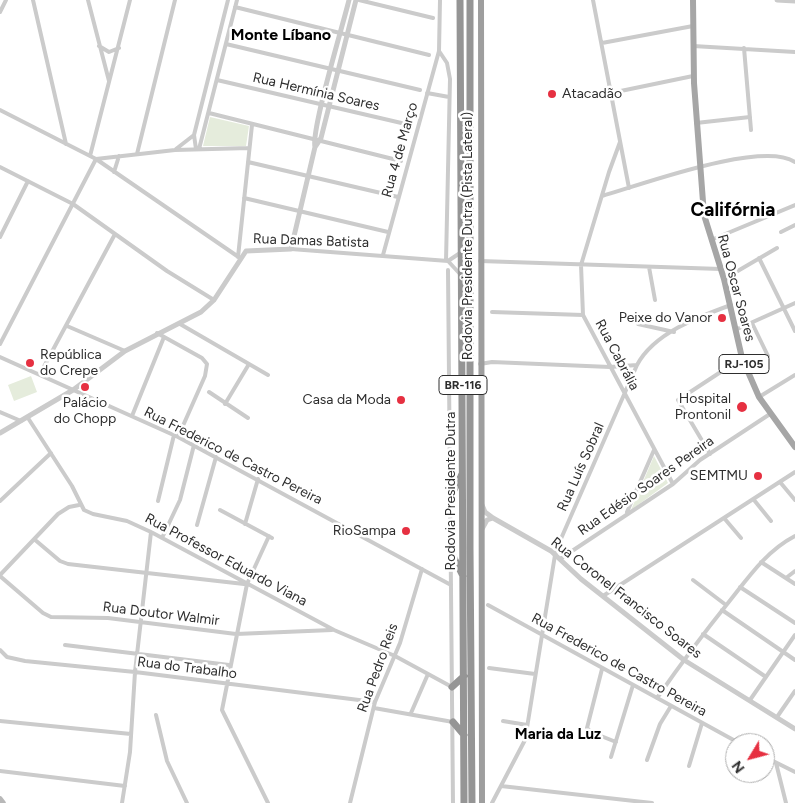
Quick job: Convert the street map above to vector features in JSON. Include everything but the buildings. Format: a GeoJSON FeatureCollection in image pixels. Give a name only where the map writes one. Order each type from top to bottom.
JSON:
{"type":"FeatureCollection","features":[{"type":"Feature","properties":{"kind":"highway","name":"Rodovia Presidente Dutra"},"geometry":{"type":"LineString","coordinates":[[460,0],[464,803]]}},
{"type":"Feature","properties":{"kind":"highway","name":"Rodovia Presidente Dutra"},"geometry":{"type":"LineString","coordinates":[[470,0],[472,803]]}},
{"type":"Feature","properties":{"kind":"highway","name":"Rodovia Presidente Dutra (Pista Lateral)"},"geometry":{"type":"LineString","coordinates":[[481,0],[482,803]]}},
{"type":"Feature","properties":{"kind":"highway"},"geometry":{"type":"LineString","coordinates":[[451,496],[463,472]]}},
{"type":"Feature","properties":{"kind":"highway"},"geometry":{"type":"LineString","coordinates":[[452,554],[464,577]]}},
{"type":"Feature","properties":{"kind":"highway"},"geometry":{"type":"LineString","coordinates":[[452,687],[464,676]]}},
{"type":"Feature","properties":{"kind":"highway"},"geometry":{"type":"LineString","coordinates":[[453,722],[464,736]]}},
{"type":"Feature","properties":{"kind":"main road","name":"Rua Oscar Soares"},"geometry":{"type":"LineString","coordinates":[[693,0],[696,123],[703,206],[711,240],[731,305],[742,358],[758,397],[795,447]]}},
{"type":"Feature","properties":{"kind":"main road"},"geometry":{"type":"LineString","coordinates":[[0,799],[3,803]]}},
{"type":"Feature","properties":{"kind":"street"},"geometry":{"type":"LineString","coordinates":[[0,12],[6,0]]}},
{"type":"Feature","properties":{"kind":"street"},"geometry":{"type":"LineString","coordinates":[[33,0],[66,144]]}},
{"type":"Feature","properties":{"kind":"street"},"geometry":{"type":"LineString","coordinates":[[88,0],[109,84]]}},
{"type":"Feature","properties":{"kind":"street"},"geometry":{"type":"LineString","coordinates":[[90,156],[130,0]]}},
{"type":"Feature","properties":{"kind":"street"},"geometry":{"type":"LineString","coordinates":[[137,154],[175,0]]}},
{"type":"Feature","properties":{"kind":"street"},"geometry":{"type":"LineString","coordinates":[[198,149],[194,135],[228,0]]}},
{"type":"Feature","properties":{"kind":"street"},"geometry":{"type":"LineString","coordinates":[[198,149],[209,113],[237,0]]}},
{"type":"Feature","properties":{"kind":"street"},"geometry":{"type":"LineString","coordinates":[[317,141],[322,105],[349,0]]}},
{"type":"Feature","properties":{"kind":"street"},"geometry":{"type":"LineString","coordinates":[[291,249],[315,147],[330,107],[357,0],[433,18]]}},
{"type":"Feature","properties":{"kind":"street"},"geometry":{"type":"LineString","coordinates":[[440,0],[439,51],[448,65],[449,97],[447,261],[462,277]]}},
{"type":"Feature","properties":{"kind":"street"},"geometry":{"type":"LineString","coordinates":[[593,0],[629,188]]}},
{"type":"Feature","properties":{"kind":"street"},"geometry":{"type":"LineString","coordinates":[[777,0],[795,1]]}},
{"type":"Feature","properties":{"kind":"street"},"geometry":{"type":"LineString","coordinates":[[235,7],[429,55]]}},
{"type":"Feature","properties":{"kind":"street"},"geometry":{"type":"LineString","coordinates":[[602,43],[693,26]]}},
{"type":"Feature","properties":{"kind":"street"},"geometry":{"type":"LineString","coordinates":[[98,44],[108,52],[119,47]]}},
{"type":"Feature","properties":{"kind":"street"},"geometry":{"type":"LineString","coordinates":[[226,44],[420,90]]}},
{"type":"Feature","properties":{"kind":"street"},"geometry":{"type":"LineString","coordinates":[[693,46],[795,52]]}},
{"type":"Feature","properties":{"kind":"street"},"geometry":{"type":"LineString","coordinates":[[744,48],[751,130]]}},
{"type":"Feature","properties":{"kind":"street","name":"Rua 4 de Março"},"geometry":{"type":"LineString","coordinates":[[382,255],[439,51]]}},
{"type":"Feature","properties":{"kind":"street"},"geometry":{"type":"LineString","coordinates":[[611,93],[694,76]]}},
{"type":"Feature","properties":{"kind":"street","name":"Rua Hermínia Soares"},"geometry":{"type":"LineString","coordinates":[[217,80],[410,125]]}},
{"type":"Feature","properties":{"kind":"street"},"geometry":{"type":"LineString","coordinates":[[427,93],[449,97]]}},
{"type":"Feature","properties":{"kind":"street"},"geometry":{"type":"LineString","coordinates":[[0,110],[96,159],[239,257],[252,124]]}},
{"type":"Feature","properties":{"kind":"street"},"geometry":{"type":"LineString","coordinates":[[209,113],[400,161]]}},
{"type":"Feature","properties":{"kind":"street"},"geometry":{"type":"LineString","coordinates":[[696,123],[750,117]]}},
{"type":"Feature","properties":{"kind":"street"},"geometry":{"type":"LineString","coordinates":[[175,150],[194,135]]}},
{"type":"Feature","properties":{"kind":"street","name":"Rua Cabrália"},"geometry":{"type":"LineString","coordinates":[[620,142],[581,265],[583,314],[673,484]]}},
{"type":"Feature","properties":{"kind":"street"},"geometry":{"type":"LineString","coordinates":[[96,159],[175,150],[250,148]]}},
{"type":"Feature","properties":{"kind":"street"},"geometry":{"type":"LineString","coordinates":[[602,196],[700,168],[766,155],[786,157],[795,162]]}},
{"type":"Feature","properties":{"kind":"street"},"geometry":{"type":"LineString","coordinates":[[114,172],[119,156]]}},
{"type":"Feature","properties":{"kind":"street"},"geometry":{"type":"LineString","coordinates":[[0,344],[96,159]]}},
{"type":"Feature","properties":{"kind":"street"},"geometry":{"type":"LineString","coordinates":[[248,162],[398,197]]}},
{"type":"Feature","properties":{"kind":"street"},"geometry":{"type":"LineString","coordinates":[[0,167],[73,204],[167,270],[214,300]]}},
{"type":"Feature","properties":{"kind":"street"},"geometry":{"type":"LineString","coordinates":[[0,237],[28,182]]}},
{"type":"Feature","properties":{"kind":"street"},"geometry":{"type":"LineString","coordinates":[[244,198],[388,232]]}},
{"type":"Feature","properties":{"kind":"street"},"geometry":{"type":"LineString","coordinates":[[711,240],[795,205]]}},
{"type":"Feature","properties":{"kind":"street"},"geometry":{"type":"LineString","coordinates":[[781,232],[795,225]]}},
{"type":"Feature","properties":{"kind":"street"},"geometry":{"type":"LineString","coordinates":[[40,374],[116,234]]}},
{"type":"Feature","properties":{"kind":"street"},"geometry":{"type":"LineString","coordinates":[[724,279],[777,248]]}},
{"type":"Feature","properties":{"kind":"street","name":"Rua Damas Batista"},"geometry":{"type":"LineString","coordinates":[[0,433],[73,390],[125,351],[201,312],[214,300],[239,257],[249,250],[291,249],[447,261]]}},
{"type":"Feature","properties":{"kind":"street"},"geometry":{"type":"LineString","coordinates":[[447,261],[462,251]]}},
{"type":"Feature","properties":{"kind":"street"},"geometry":{"type":"LineString","coordinates":[[759,258],[795,331]]}},
{"type":"Feature","properties":{"kind":"street"},"geometry":{"type":"LineString","coordinates":[[480,261],[721,269]]}},
{"type":"Feature","properties":{"kind":"street"},"geometry":{"type":"LineString","coordinates":[[649,267],[656,300]]}},
{"type":"Feature","properties":{"kind":"street"},"geometry":{"type":"LineString","coordinates":[[448,270],[448,480],[451,496],[452,554],[453,803]]}},
{"type":"Feature","properties":{"kind":"street"},"geometry":{"type":"LineString","coordinates":[[735,330],[795,303]]}},
{"type":"Feature","properties":{"kind":"street","name":"Rua Luís Sobral"},"geometry":{"type":"LineString","coordinates":[[492,803],[523,748],[535,674],[558,557],[637,365],[645,352],[674,332],[708,314],[731,305]]}},
{"type":"Feature","properties":{"kind":"street"},"geometry":{"type":"LineString","coordinates":[[492,312],[583,314]]}},
{"type":"Feature","properties":{"kind":"street"},"geometry":{"type":"LineString","coordinates":[[752,323],[768,356]]}},
{"type":"Feature","properties":{"kind":"street"},"geometry":{"type":"LineString","coordinates":[[180,324],[268,375]]}},
{"type":"Feature","properties":{"kind":"street"},"geometry":{"type":"LineString","coordinates":[[638,324],[674,332]]}},
{"type":"Feature","properties":{"kind":"street"},"geometry":{"type":"LineString","coordinates":[[67,326],[125,351]]}},
{"type":"Feature","properties":{"kind":"street"},"geometry":{"type":"LineString","coordinates":[[157,333],[202,358],[207,364],[205,376],[176,436],[158,501]]}},
{"type":"Feature","properties":{"kind":"street"},"geometry":{"type":"LineString","coordinates":[[132,416],[164,337]]}},
{"type":"Feature","properties":{"kind":"street","name":"Rua Frederico de Castro Pereira"},"geometry":{"type":"LineString","coordinates":[[0,357],[194,445],[451,585]]}},
{"type":"Feature","properties":{"kind":"street"},"geometry":{"type":"LineString","coordinates":[[710,454],[678,400],[742,358]]}},
{"type":"Feature","properties":{"kind":"street"},"geometry":{"type":"LineString","coordinates":[[480,364],[492,362],[610,367],[637,365]]}},
{"type":"Feature","properties":{"kind":"street"},"geometry":{"type":"LineString","coordinates":[[225,404],[249,364]]}},
{"type":"Feature","properties":{"kind":"street"},"geometry":{"type":"LineString","coordinates":[[758,397],[795,375]]}},
{"type":"Feature","properties":{"kind":"street"},"geometry":{"type":"LineString","coordinates":[[209,392],[248,418]]}},
{"type":"Feature","properties":{"kind":"street"},"geometry":{"type":"LineString","coordinates":[[0,412],[21,421]]}},
{"type":"Feature","properties":{"kind":"street","name":"Rua Edésio Soares Pereira"},"geometry":{"type":"LineString","coordinates":[[558,557],[673,484],[710,454],[770,414]]}},
{"type":"Feature","properties":{"kind":"street"},"geometry":{"type":"LineString","coordinates":[[0,575],[58,514],[69,507],[79,505],[72,486],[28,418]]}},
{"type":"Feature","properties":{"kind":"street"},"geometry":{"type":"LineString","coordinates":[[162,538],[180,500],[194,445]]}},
{"type":"Feature","properties":{"kind":"street"},"geometry":{"type":"LineString","coordinates":[[626,514],[654,450]]}},
{"type":"Feature","properties":{"kind":"street"},"geometry":{"type":"LineString","coordinates":[[0,501],[51,453]]}},
{"type":"Feature","properties":{"kind":"street"},"geometry":{"type":"LineString","coordinates":[[197,525],[216,457]]}},
{"type":"Feature","properties":{"kind":"street"},"geometry":{"type":"LineString","coordinates":[[603,596],[795,472]]}},
{"type":"Feature","properties":{"kind":"street"},"geometry":{"type":"LineString","coordinates":[[245,524],[258,479]]}},
{"type":"Feature","properties":{"kind":"street"},"geometry":{"type":"LineString","coordinates":[[780,482],[795,500]]}},
{"type":"Feature","properties":{"kind":"street"},"geometry":{"type":"LineString","coordinates":[[754,500],[771,521]]}},
{"type":"Feature","properties":{"kind":"street","name":"Rua Coronel Francisco Soares"},"geometry":{"type":"LineString","coordinates":[[481,502],[485,512],[558,557],[603,596],[684,660],[795,729]]}},
{"type":"Feature","properties":{"kind":"street","name":"Rua Professor Eduardo Viana"},"geometry":{"type":"LineString","coordinates":[[79,505],[88,513],[127,521],[151,532],[334,630],[395,656],[452,687]]}},
{"type":"Feature","properties":{"kind":"street"},"geometry":{"type":"LineString","coordinates":[[220,510],[271,537],[247,584],[229,665],[223,713],[268,803]]}},
{"type":"Feature","properties":{"kind":"street"},"geometry":{"type":"LineString","coordinates":[[481,537],[485,522],[493,518]]}},
{"type":"Feature","properties":{"kind":"street"},"geometry":{"type":"LineString","coordinates":[[724,518],[741,538]]}},
{"type":"Feature","properties":{"kind":"street"},"geometry":{"type":"LineString","coordinates":[[122,803],[131,734],[135,672],[151,532]]}},
{"type":"Feature","properties":{"kind":"street"},"geometry":{"type":"LineString","coordinates":[[657,698],[703,634],[761,562],[775,548],[795,536]]}},
{"type":"Feature","properties":{"kind":"street"},"geometry":{"type":"LineString","coordinates":[[34,539],[64,563],[247,584]]}},
{"type":"Feature","properties":{"kind":"street"},"geometry":{"type":"LineString","coordinates":[[761,562],[795,584]]}},
{"type":"Feature","properties":{"kind":"street","name":"Rua Pedro Reis"},"geometry":{"type":"LineString","coordinates":[[350,803],[375,702],[395,656],[422,569]]}},
{"type":"Feature","properties":{"kind":"street"},"geometry":{"type":"LineString","coordinates":[[214,580],[222,570]]}},
{"type":"Feature","properties":{"kind":"street"},"geometry":{"type":"LineString","coordinates":[[786,578],[795,571]]}},
{"type":"Feature","properties":{"kind":"street","name":"Rua Doutor Walmir"},"geometry":{"type":"LineString","coordinates":[[0,575],[46,615],[141,622],[236,634],[334,630]]}},
{"type":"Feature","properties":{"kind":"street"},"geometry":{"type":"LineString","coordinates":[[693,580],[726,605]]}},
{"type":"Feature","properties":{"kind":"street"},"geometry":{"type":"LineString","coordinates":[[740,587],[795,623]]}},
{"type":"Feature","properties":{"kind":"street","name":"Rua Frederico de Castro Pereira"},"geometry":{"type":"LineString","coordinates":[[488,605],[602,670],[725,735]]}},
{"type":"Feature","properties":{"kind":"street"},"geometry":{"type":"LineString","coordinates":[[722,610],[795,660]]}},
{"type":"Feature","properties":{"kind":"street"},"geometry":{"type":"LineString","coordinates":[[703,634],[766,676]]}},
{"type":"Feature","properties":{"kind":"street"},"geometry":{"type":"LineString","coordinates":[[750,700],[795,635]]}},
{"type":"Feature","properties":{"kind":"street"},"geometry":{"type":"LineString","coordinates":[[65,645],[137,652],[229,665]]}},
{"type":"Feature","properties":{"kind":"street","name":"Rua do Trabalho"},"geometry":{"type":"LineString","coordinates":[[0,650],[7,657],[20,660],[135,672],[375,702]]}},
{"type":"Feature","properties":{"kind":"street"},"geometry":{"type":"LineString","coordinates":[[489,668],[535,674]]}},
{"type":"Feature","properties":{"kind":"street"},"geometry":{"type":"LineString","coordinates":[[602,670],[587,728],[591,732],[616,742]]}},
{"type":"Feature","properties":{"kind":"street"},"geometry":{"type":"LineString","coordinates":[[411,713],[428,674]]}},
{"type":"Feature","properties":{"kind":"street"},"geometry":{"type":"LineString","coordinates":[[612,758],[633,685]]}},
{"type":"Feature","properties":{"kind":"street"},"geometry":{"type":"LineString","coordinates":[[777,718],[795,691]]}},
{"type":"Feature","properties":{"kind":"street"},"geometry":{"type":"LineString","coordinates":[[647,760],[660,724],[672,706]]}},
{"type":"Feature","properties":{"kind":"street"},"geometry":{"type":"LineString","coordinates":[[374,708],[411,713],[453,722]]}},
{"type":"Feature","properties":{"kind":"street"},"geometry":{"type":"LineString","coordinates":[[156,715],[167,761],[187,803]]}},
{"type":"Feature","properties":{"kind":"street"},"geometry":{"type":"LineString","coordinates":[[0,721],[131,734]]}},
{"type":"Feature","properties":{"kind":"street"},"geometry":{"type":"LineString","coordinates":[[503,722],[527,725]]}},
{"type":"Feature","properties":{"kind":"street"},"geometry":{"type":"LineString","coordinates":[[689,766],[702,723]]}},
{"type":"Feature","properties":{"kind":"street"},"geometry":{"type":"LineString","coordinates":[[776,763],[795,772]]}},
{"type":"Feature","properties":{"kind":"street"},"geometry":{"type":"LineString","coordinates":[[776,763],[786,803]]}},
{"type":"Feature","properties":{"kind":"street"},"geometry":{"type":"LineString","coordinates":[[0,772],[125,786]]}},
{"type":"Feature","properties":{"kind":"street"},"geometry":{"type":"LineString","coordinates":[[501,786],[652,803]]}},
{"type":"Feature","properties":{"kind":"green space"},"geometry":{"type":"Polygon","coordinates":[[[210,117],[249,126],[246,146],[203,146],[210,117]]]}},
{"type":"Feature","properties":{"kind":"green space"},"geometry":{"type":"Polygon","coordinates":[[[31,376],[37,392],[14,401],[8,385],[31,376]]]}},
{"type":"Feature","properties":{"kind":"green space"},"geometry":{"type":"Polygon","coordinates":[[[654,456],[668,483],[631,510],[654,456]]]}},
{"type":"Feature","properties":{"kind":"place","name":"Atacadão"},"geometry":{"type":"Point","coordinates":[552,94]}},
{"type":"Feature","properties":{"kind":"place","name":"Peixe do Vanor"},"geometry":{"type":"Point","coordinates":[722,318]}},
{"type":"Feature","properties":{"kind":"place","name":"República do Crepe"},"geometry":{"type":"Point","coordinates":[30,363]}},
{"type":"Feature","properties":{"kind":"place","name":"Palácio do Chopp"},"geometry":{"type":"Point","coordinates":[85,387]}},
{"type":"Feature","properties":{"kind":"place","name":"Casa da Moda"},"geometry":{"type":"Point","coordinates":[401,400]}},
{"type":"Feature","properties":{"kind":"place","name":"Hospital Prontonil"},"geometry":{"type":"Point","coordinates":[742,407]}},
{"type":"Feature","properties":{"kind":"place","name":"SEMTMU"},"geometry":{"type":"Point","coordinates":[758,476]}},
{"type":"Feature","properties":{"kind":"place","name":"RioSampa"},"geometry":{"type":"Point","coordinates":[406,531]}},
{"type":"Feature","properties":{"kind":"district","name":"Monte Líbano"},"geometry":{"type":"Point","coordinates":[281,35]}},
{"type":"Feature","properties":{"kind":"district","name":"Califórnia"},"geometry":{"type":"Point","coordinates":[733,210]}},
{"type":"Feature","properties":{"kind":"district","name":"Maria da Luz"},"geometry":{"type":"Point","coordinates":[558,735]}}]}
